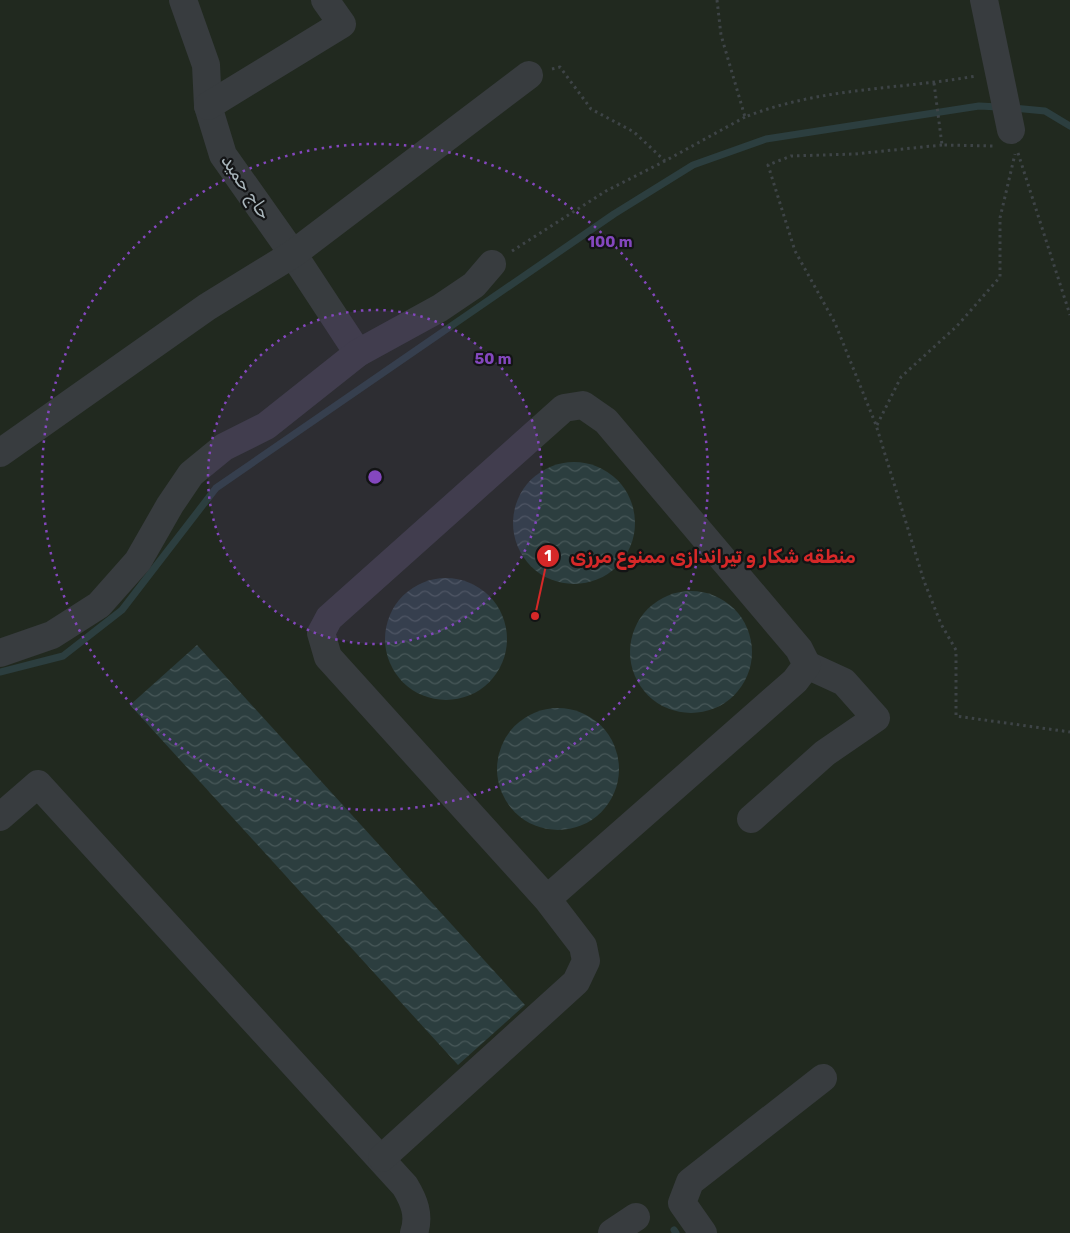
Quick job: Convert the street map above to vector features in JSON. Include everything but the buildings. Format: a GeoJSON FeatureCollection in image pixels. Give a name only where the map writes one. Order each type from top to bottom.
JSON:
{"type":"FeatureCollection","features":[{"type":"Feature","properties":{"kind":"street","name":"حاج حمید"},"geometry":{"type":"LineString","coordinates":[[183,0],[206,65],[208,106],[222,155],[293,254],[358,354]]}},
{"type":"Feature","properties":{"kind":"street"},"geometry":{"type":"LineString","coordinates":[[208,106],[342,24],[325,0]]}},
{"type":"Feature","properties":{"kind":"street"},"geometry":{"type":"LineString","coordinates":[[984,0],[1014,138]]}},
{"type":"Feature","properties":{"kind":"street"},"geometry":{"type":"LineString","coordinates":[[0,453],[207,307],[293,254],[529,75]]}},
{"type":"Feature","properties":{"kind":"street"},"geometry":{"type":"LineString","coordinates":[[0,653],[52,635],[99,605],[138,561],[170,504],[191,474],[224,447],[266,426],[358,354],[440,308],[474,285],[492,264]]}},
{"type":"Feature","properties":{"kind":"street"},"geometry":{"type":"LineString","coordinates":[[382,1158],[576,982],[586,961],[583,946],[547,899],[328,657],[320,633],[329,618],[564,408],[583,405],[606,421],[799,649],[807,665],[844,682],[876,718],[826,754],[750,819]]}},
{"type":"Feature","properties":{"kind":"street"},"geometry":{"type":"LineString","coordinates":[[547,899],[795,681],[807,665]]}},
{"type":"Feature","properties":{"kind":"street"},"geometry":{"type":"LineString","coordinates":[[0,818],[38,784],[382,1158],[405,1186],[415,1202],[417,1224],[414,1233]]}},
{"type":"Feature","properties":{"kind":"street"},"geometry":{"type":"LineString","coordinates":[[703,1233],[682,1203],[690,1182],[823,1078]]}},
{"type":"Feature","properties":{"kind":"street"},"geometry":{"type":"LineString","coordinates":[[612,1233],[636,1217]]}},
{"type":"Feature","properties":{"kind":"path"},"geometry":{"type":"LineString","coordinates":[[717,0],[721,36],[745,117]]}},
{"type":"Feature","properties":{"kind":"path"},"geometry":{"type":"LineString","coordinates":[[529,75],[560,67],[591,109],[634,132],[665,161]]}},
{"type":"Feature","properties":{"kind":"path"},"geometry":{"type":"LineString","coordinates":[[492,264],[606,191],[745,117],[778,104],[822,94],[885,86],[934,84],[1000,77]]}},
{"type":"Feature","properties":{"kind":"path"},"geometry":{"type":"LineString","coordinates":[[934,84],[942,145]]}},
{"type":"Feature","properties":{"kind":"path"},"geometry":{"type":"LineString","coordinates":[[1014,138],[855,154],[791,156],[768,165],[795,251],[835,323],[876,425],[924,581],[941,624],[956,650],[956,716],[1070,732]]}},
{"type":"Feature","properties":{"kind":"path"},"geometry":{"type":"LineString","coordinates":[[1014,138],[1070,315]]}},
{"type":"Feature","properties":{"kind":"path"},"geometry":{"type":"LineString","coordinates":[[876,425],[901,377],[957,326],[1000,277],[1000,218],[1014,138]]}},
{"type":"Feature","properties":{"kind":"green space"},"geometry":{"type":"Polygon","coordinates":[[[0,0],[1070,0],[1070,1233],[0,1233],[0,0]]]}},
{"type":"Feature","properties":{"kind":"water"},"geometry":{"type":"Polygon","coordinates":[[[574,462],[586,463],[597,467],[608,472],[617,480],[625,489],[630,500],[634,511],[634,535],[630,546],[625,557],[617,566],[608,574],[597,579],[586,583],[574,584],[562,583],[551,579],[540,574],[531,566],[523,557],[518,546],[514,535],[513,523],[514,511],[518,500],[523,489],[531,480],[540,472],[551,467],[562,463],[574,462]]]}},
{"type":"Feature","properties":{"kind":"water"},"geometry":{"type":"Polygon","coordinates":[[[446,578],[458,579],[469,583],[480,588],[489,596],[497,605],[502,616],[506,627],[506,651],[502,662],[497,673],[489,682],[480,690],[469,695],[458,699],[446,700],[434,699],[423,695],[412,690],[403,682],[395,673],[390,662],[386,651],[385,639],[386,627],[390,616],[395,605],[403,596],[412,588],[423,583],[434,579],[446,578]]]}},
{"type":"Feature","properties":{"kind":"water"},"geometry":{"type":"Polygon","coordinates":[[[691,591],[703,592],[714,596],[725,601],[734,609],[742,618],[747,629],[751,640],[751,664],[747,675],[742,686],[734,695],[725,703],[714,708],[703,712],[691,713],[679,712],[668,708],[657,703],[648,695],[640,686],[635,675],[631,664],[630,652],[631,640],[635,629],[640,618],[648,609],[657,601],[668,596],[679,592],[691,591]]]}},
{"type":"Feature","properties":{"kind":"water"},"geometry":{"type":"Polygon","coordinates":[[[197,645],[525,1005],[458,1065],[130,705],[197,645]]]}},
{"type":"Feature","properties":{"kind":"water"},"geometry":{"type":"Polygon","coordinates":[[[558,708],[570,709],[581,713],[592,718],[601,726],[609,735],[614,746],[618,757],[618,781],[614,792],[609,803],[601,812],[592,820],[581,825],[570,829],[558,830],[546,829],[535,825],[524,820],[515,812],[507,803],[502,792],[498,781],[497,769],[498,757],[502,746],[507,735],[515,726],[524,718],[535,713],[546,709],[558,708]]]}},
{"type":"Feature","properties":{"kind":"waterway"},"geometry":{"type":"LineString","coordinates":[[0,672],[63,656],[122,610],[216,488],[614,214],[693,165],[766,139],[979,106],[999,107]]}},
{"type":"Feature","properties":{"kind":"waterway"},"geometry":{"type":"LineString","coordinates":[[1013,108],[1045,111],[1070,126]]}},
{"type":"Feature","properties":{"kind":"place","name":"منطقه شکار و تیراندازی ممنوع مرزی"},"geometry":{"type":"Point","coordinates":[535,616]}}]}
